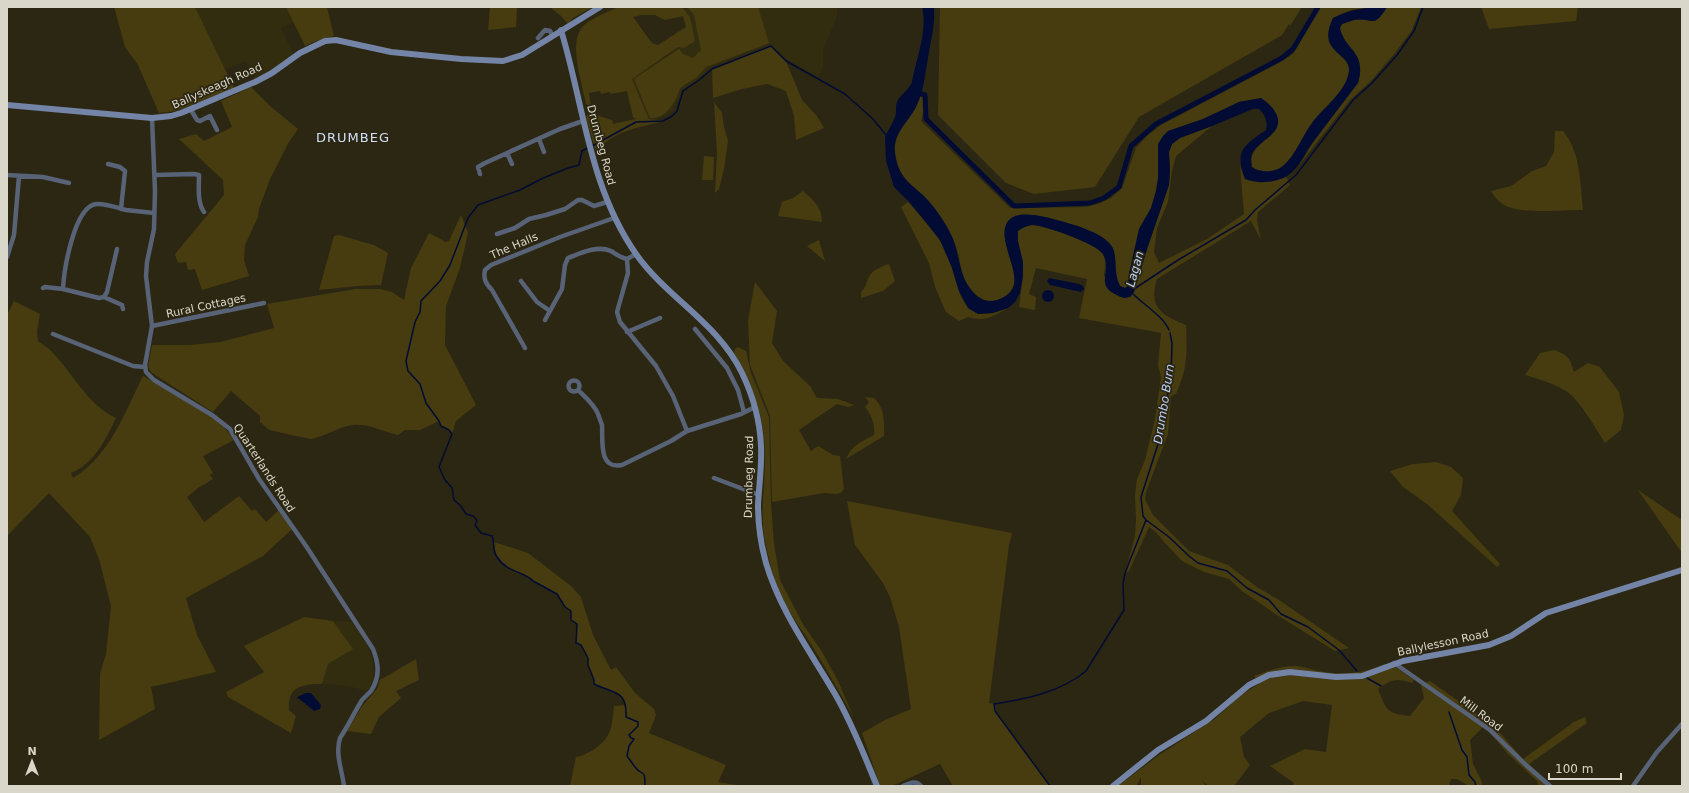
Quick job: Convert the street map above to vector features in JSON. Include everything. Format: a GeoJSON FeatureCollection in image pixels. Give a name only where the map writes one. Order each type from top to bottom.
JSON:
{"type":"FeatureCollection","features":[{"type":"Feature","properties":{"kind":"main road","name":"Ballyskeagh Road"},"geometry":{"type":"LineString","coordinates":[[7,105],[152,118],[171,116],[191,110],[255,82],[272,73],[300,53],[325,41],[336,40],[391,52],[496,61],[516,58],[600,7]]}},
{"type":"Feature","properties":{"kind":"main road","name":"Drumbeg Road"},"geometry":{"type":"LineString","coordinates":[[562,30],[597,177],[614,218],[636,254],[662,284],[697,315],[722,342],[742,373],[755,407],[758,420],[761,445],[758,518],[762,545],[777,595],[847,715],[877,786]]}},
{"type":"Feature","properties":{"kind":"main road","name":"Ballylesson Road"},"geometry":{"type":"LineString","coordinates":[[1113,786],[1158,750],[1206,721],[1235,695],[1259,679],[1274,674],[1290,672],[1321,676],[1352,677],[1372,673],[1394,663],[1489,645],[1511,636],[1546,613],[1682,570]]}},
{"type":"Feature","properties":{"kind":"street"},"geometry":{"type":"LineString","coordinates":[[538,38],[545,30],[550,31],[554,36]]}},
{"type":"Feature","properties":{"kind":"street"},"geometry":{"type":"LineString","coordinates":[[191,110],[196,120],[200,121],[210,116],[217,130]]}},
{"type":"Feature","properties":{"kind":"street"},"geometry":{"type":"LineString","coordinates":[[53,334],[133,366],[145,367],[152,326],[146,276],[154,229],[155,175],[152,118]]}},
{"type":"Feature","properties":{"kind":"street"},"geometry":{"type":"LineString","coordinates":[[480,174],[478,167],[583,121]]}},
{"type":"Feature","properties":{"kind":"street"},"geometry":{"type":"LineString","coordinates":[[539,139],[544,152]]}},
{"type":"Feature","properties":{"kind":"street"},"geometry":{"type":"LineString","coordinates":[[507,153],[512,164]]}},
{"type":"Feature","properties":{"kind":"street"},"geometry":{"type":"LineString","coordinates":[[108,164],[120,167],[125,172],[122,209]]}},
{"type":"Feature","properties":{"kind":"street"},"geometry":{"type":"LineString","coordinates":[[7,175],[43,177],[69,183]]}},
{"type":"Feature","properties":{"kind":"street"},"geometry":{"type":"LineString","coordinates":[[155,175],[198,175],[201,208],[204,212]]}},
{"type":"Feature","properties":{"kind":"street"},"geometry":{"type":"LineString","coordinates":[[7,257],[9,244],[14,235],[19,176]]}},
{"type":"Feature","properties":{"kind":"street"},"geometry":{"type":"LineString","coordinates":[[497,234],[515,228],[529,218],[546,215],[565,209],[578,200],[582,200],[594,206],[607,202]]}},
{"type":"Feature","properties":{"kind":"street"},"geometry":{"type":"LineString","coordinates":[[63,289],[68,255],[83,213],[88,207],[96,204],[154,213]]}},
{"type":"Feature","properties":{"kind":"street","name":"The Halls"},"geometry":{"type":"LineString","coordinates":[[525,348],[492,290],[485,283],[485,270],[492,265],[546,242],[614,218]]}},
{"type":"Feature","properties":{"kind":"street"},"geometry":{"type":"LineString","coordinates":[[545,320],[562,289],[566,260],[575,255],[599,248],[612,252],[624,259],[636,254]]}},
{"type":"Feature","properties":{"kind":"street"},"geometry":{"type":"LineString","coordinates":[[104,297],[108,292],[117,249]]}},
{"type":"Feature","properties":{"kind":"street"},"geometry":{"type":"LineString","coordinates":[[627,259],[628,273],[617,312],[620,322],[656,366],[673,396],[687,431]]}},
{"type":"Feature","properties":{"kind":"street"},"geometry":{"type":"LineString","coordinates":[[521,280],[537,302],[550,311]]}},
{"type":"Feature","properties":{"kind":"street"},"geometry":{"type":"LineString","coordinates":[[43,288],[63,289],[99,298],[104,297],[122,305],[124,310]]}},
{"type":"Feature","properties":{"kind":"street","name":"Rural Cottages"},"geometry":{"type":"LineString","coordinates":[[152,326],[264,302]]}},
{"type":"Feature","properties":{"kind":"street"},"geometry":{"type":"LineString","coordinates":[[627,332],[660,318]]}},
{"type":"Feature","properties":{"kind":"street"},"geometry":{"type":"LineString","coordinates":[[695,329],[727,368],[738,390],[744,412]]}},
{"type":"Feature","properties":{"kind":"street","name":"Quarterlands Road"},"geometry":{"type":"LineString","coordinates":[[145,367],[146,372],[154,380],[203,408],[230,429],[259,479],[306,546],[373,649],[377,659],[377,678],[370,692],[363,699],[340,738],[338,745],[344,786]]}},
{"type":"Feature","properties":{"kind":"street"},"geometry":{"type":"LineString","coordinates":[[578,390],[597,412],[602,424],[604,454],[608,462],[616,466],[622,465],[671,441],[687,431],[755,407]]}},
{"type":"Feature","properties":{"kind":"street"},"geometry":{"type":"LineString","coordinates":[[714,478],[759,495]]}},
{"type":"Feature","properties":{"kind":"street","name":"Mill Road"},"geometry":{"type":"LineString","coordinates":[[1394,663],[1490,730],[1526,766],[1550,786]]}},
{"type":"Feature","properties":{"kind":"street"},"geometry":{"type":"LineString","coordinates":[[1633,786],[1657,752],[1682,724]]}},
{"type":"Feature","properties":{"kind":"street"},"geometry":{"type":"LineString","coordinates":[[903,786],[915,782],[921,786]]}},
{"type":"Feature","properties":{"kind":"shaded area"},"geometry":{"type":"Polygon","coordinates":[[[114,7],[195,7],[234,88],[176,111],[159,113],[138,65],[125,47],[114,7]]]}},
{"type":"Feature","properties":{"kind":"shaded area"},"geometry":{"type":"Polygon","coordinates":[[[195,7],[286,7],[294,22],[281,28],[293,54],[272,69],[255,78],[246,61],[224,69],[195,7]]]}},
{"type":"Feature","properties":{"kind":"shaded area"},"geometry":{"type":"Polygon","coordinates":[[[286,7],[327,7],[334,36],[305,46],[286,7]]]}},
{"type":"Feature","properties":{"kind":"shaded area"},"geometry":{"type":"Polygon","coordinates":[[[487,7],[517,7],[516,27],[488,30],[490,8],[487,7]]]}},
{"type":"Feature","properties":{"kind":"shaded area"},"geometry":{"type":"Polygon","coordinates":[[[551,7],[593,7],[573,18],[568,24],[551,7]]]}},
{"type":"Feature","properties":{"kind":"shaded area"},"geometry":{"type":"Polygon","coordinates":[[[618,7],[682,7],[690,17],[695,41],[684,48],[678,47],[632,79],[649,119],[663,121],[635,128],[619,134],[603,144],[596,152],[586,117],[589,112],[595,111],[596,115],[612,120],[613,124],[636,119],[633,117],[627,91],[610,94],[610,92],[601,94],[600,91],[589,93],[591,106],[588,107],[586,104],[577,63],[577,41],[579,32],[587,22],[618,7]],[[655,15],[633,17],[652,43],[658,45],[686,27],[683,16],[665,20],[655,15]]]}},
{"type":"Feature","properties":{"kind":"shaded area"},"geometry":{"type":"Polygon","coordinates":[[[682,7],[838,7],[836,19],[823,50],[823,67],[818,77],[787,59],[771,44],[711,67],[698,79],[681,90],[680,97],[672,111],[655,120],[649,119],[632,79],[679,47],[684,48],[690,17],[682,7]]]}},
{"type":"Feature","properties":{"kind":"shaded area"},"geometry":{"type":"Polygon","coordinates":[[[687,7],[758,7],[769,43],[706,67],[697,77],[680,88],[670,109],[661,116],[650,118],[634,79],[679,49],[683,54],[693,58],[701,50],[694,15],[687,7]]]}},
{"type":"Feature","properties":{"kind":"shaded area"},"geometry":{"type":"Polygon","coordinates":[[[940,7],[1302,7],[1290,26],[1289,24],[1282,35],[1139,117],[1095,187],[1034,194],[1006,183],[938,115],[940,7]]]}},
{"type":"Feature","properties":{"kind":"shaded area"},"geometry":{"type":"Polygon","coordinates":[[[1321,7],[1372,7],[1351,10],[1333,18],[1328,32],[1329,41],[1331,46],[1349,66],[1349,71],[1344,85],[1334,99],[1312,123],[1288,162],[1276,170],[1263,171],[1252,167],[1254,152],[1272,132],[1276,126],[1278,118],[1261,98],[1239,102],[1203,119],[1168,131],[1156,191],[1151,208],[1139,229],[1129,274],[1128,286],[1125,288],[1120,286],[1116,277],[1114,265],[1080,227],[1033,215],[1004,235],[1015,274],[1012,288],[1006,296],[998,300],[988,301],[983,299],[974,293],[968,285],[962,272],[955,244],[945,224],[930,204],[909,183],[898,167],[895,152],[897,137],[914,109],[920,95],[923,97],[925,106],[921,121],[1010,208],[1085,207],[1098,204],[1111,198],[1122,188],[1136,148],[1147,136],[1161,125],[1293,54],[1321,7]]]}},
{"type":"Feature","properties":{"kind":"shaded area"},"geometry":{"type":"Polygon","coordinates":[[[1387,7],[1421,7],[1412,30],[1395,53],[1371,81],[1351,99],[1299,165],[1306,152],[1358,83],[1360,64],[1358,58],[1342,36],[1339,28],[1342,24],[1354,20],[1376,20],[1387,7]]]}},
{"type":"Feature","properties":{"kind":"shaded area"},"geometry":{"type":"Polygon","coordinates":[[[1481,7],[1578,7],[1576,21],[1489,29],[1481,7]]]}},
{"type":"Feature","properties":{"kind":"shaded area"},"geometry":{"type":"Polygon","coordinates":[[[771,46],[786,61],[802,100],[817,116],[824,128],[796,140],[794,116],[786,91],[767,84],[742,89],[713,98],[712,69],[771,46]]]}},
{"type":"Feature","properties":{"kind":"shaded area"},"geometry":{"type":"Polygon","coordinates":[[[251,87],[270,106],[298,129],[289,142],[270,179],[259,209],[258,217],[245,245],[244,260],[249,276],[202,290],[195,269],[188,270],[186,262],[178,263],[175,254],[224,195],[223,180],[179,139],[196,134],[204,141],[232,127],[221,101],[251,87]]]}},
{"type":"Feature","properties":{"kind":"shaded area"},"geometry":{"type":"Polygon","coordinates":[[[714,102],[722,113],[728,141],[724,169],[719,189],[715,193],[717,153],[714,102]]]}},
{"type":"Feature","properties":{"kind":"shaded area"},"geometry":{"type":"Polygon","coordinates":[[[1212,126],[1176,156],[1172,171],[1168,202],[1157,228],[1154,252],[1159,263],[1207,239],[1244,214],[1240,166],[1245,179],[1269,182],[1286,176],[1290,185],[1258,212],[1257,220],[1261,240],[1251,221],[1157,279],[1154,297],[1159,309],[1170,318],[1186,325],[1186,360],[1183,376],[1176,394],[1171,396],[1168,434],[1146,492],[1145,499],[1153,515],[1189,551],[1228,565],[1257,587],[1279,600],[1349,648],[1335,651],[1277,615],[1242,591],[1229,579],[1204,572],[1182,561],[1156,532],[1149,527],[1129,571],[1125,573],[1135,536],[1135,495],[1137,479],[1145,460],[1155,419],[1161,377],[1158,365],[1161,333],[1079,318],[1087,279],[1036,268],[1029,294],[1036,297],[1035,310],[1019,307],[1023,276],[1018,231],[1030,225],[1057,231],[1097,248],[1104,257],[1104,276],[1130,297],[1134,292],[1169,185],[1169,152],[1172,144],[1180,138],[1212,126]]]}},
{"type":"Feature","properties":{"kind":"shaded area"},"geometry":{"type":"Polygon","coordinates":[[[1555,131],[1563,131],[1573,149],[1579,168],[1583,210],[1522,210],[1506,206],[1501,203],[1491,191],[1511,186],[1532,171],[1546,166],[1554,152],[1555,131]]]}},
{"type":"Feature","properties":{"kind":"shaded area"},"geometry":{"type":"Polygon","coordinates":[[[704,156],[714,157],[713,180],[702,180],[704,156]]]}},
{"type":"Feature","properties":{"kind":"shaded area"},"geometry":{"type":"Polygon","coordinates":[[[803,191],[819,208],[822,222],[778,216],[782,202],[793,198],[803,191]]]}},
{"type":"Feature","properties":{"kind":"shaded area"},"geometry":{"type":"Polygon","coordinates":[[[908,202],[930,228],[944,248],[961,296],[968,307],[972,311],[982,314],[993,313],[1008,308],[989,318],[980,319],[968,317],[959,321],[946,312],[935,287],[929,263],[901,207],[908,202]]]}},
{"type":"Feature","properties":{"kind":"shaded area"},"geometry":{"type":"Polygon","coordinates":[[[461,215],[468,233],[460,268],[446,306],[445,345],[476,405],[456,421],[452,434],[449,430],[441,426],[439,421],[420,430],[405,430],[398,435],[370,426],[353,425],[312,439],[291,435],[267,428],[260,422],[260,416],[231,391],[213,412],[152,373],[148,367],[152,345],[190,345],[220,342],[274,328],[267,304],[355,289],[380,289],[392,292],[404,300],[411,268],[429,233],[446,242],[449,241],[461,215]]]}},
{"type":"Feature","properties":{"kind":"shaded area"},"geometry":{"type":"Polygon","coordinates":[[[339,235],[374,245],[388,253],[381,285],[319,290],[334,236],[339,235]]]}},
{"type":"Feature","properties":{"kind":"shaded area"},"geometry":{"type":"Polygon","coordinates":[[[819,240],[825,261],[807,246],[819,240]]]}},
{"type":"Feature","properties":{"kind":"shaded area"},"geometry":{"type":"Polygon","coordinates":[[[889,264],[895,281],[883,291],[861,298],[861,292],[871,273],[878,268],[889,264]]]}},
{"type":"Feature","properties":{"kind":"shaded area"},"geometry":{"type":"Polygon","coordinates":[[[755,282],[777,311],[772,343],[783,361],[810,386],[817,398],[838,399],[854,405],[848,407],[837,404],[799,430],[811,451],[818,446],[833,455],[840,456],[844,489],[841,493],[824,493],[772,502],[770,416],[750,365],[748,320],[755,282]]]}},
{"type":"Feature","properties":{"kind":"shaded area"},"geometry":{"type":"Polygon","coordinates":[[[14,301],[40,314],[37,331],[38,341],[48,348],[60,361],[89,398],[106,413],[116,418],[108,434],[93,457],[86,464],[71,473],[73,478],[86,469],[97,458],[115,433],[143,376],[206,413],[218,422],[234,440],[203,456],[213,473],[210,475],[213,479],[187,497],[204,522],[239,496],[252,511],[255,509],[266,522],[279,510],[292,529],[263,556],[186,598],[197,635],[216,672],[151,687],[155,709],[99,740],[100,674],[106,654],[111,606],[99,559],[90,537],[49,493],[7,536],[7,315],[14,301]]]}},
{"type":"Feature","properties":{"kind":"shaded area"},"geometry":{"type":"Polygon","coordinates":[[[738,347],[746,351],[751,373],[769,417],[771,503],[774,544],[780,580],[804,626],[821,650],[838,681],[854,718],[817,653],[788,609],[770,565],[763,524],[765,445],[761,417],[747,378],[734,353],[735,349],[738,347]]]}},
{"type":"Feature","properties":{"kind":"shaded area"},"geometry":{"type":"Polygon","coordinates":[[[1554,350],[1568,358],[1574,372],[1588,363],[1600,367],[1619,392],[1624,415],[1621,430],[1605,443],[1587,415],[1571,395],[1556,386],[1525,375],[1540,353],[1554,350]]]}},
{"type":"Feature","properties":{"kind":"shaded area"},"geometry":{"type":"Polygon","coordinates":[[[865,397],[874,398],[880,406],[883,416],[884,436],[846,459],[854,447],[874,435],[872,420],[865,407],[869,402],[865,397]]]}},
{"type":"Feature","properties":{"kind":"shaded area"},"geometry":{"type":"Polygon","coordinates":[[[1436,462],[1451,467],[1463,478],[1461,495],[1452,511],[1500,564],[1497,567],[1427,504],[1403,487],[1390,471],[1413,464],[1436,462]]]}},
{"type":"Feature","properties":{"kind":"shaded area"},"geometry":{"type":"Polygon","coordinates":[[[1638,490],[1682,520],[1682,553],[1638,490]]]}},
{"type":"Feature","properties":{"kind":"shaded area"},"geometry":{"type":"Polygon","coordinates":[[[847,501],[1012,533],[1009,545],[989,703],[994,704],[996,711],[1050,786],[953,786],[940,764],[892,786],[880,786],[862,733],[885,720],[911,709],[899,627],[890,597],[883,583],[855,545],[847,501]]]}},
{"type":"Feature","properties":{"kind":"shaded area"},"geometry":{"type":"Polygon","coordinates":[[[494,542],[528,553],[571,586],[581,597],[593,635],[611,670],[616,667],[635,693],[654,709],[656,715],[649,733],[726,765],[718,782],[742,786],[570,786],[576,757],[593,750],[604,741],[610,731],[614,706],[626,705],[617,693],[594,684],[594,680],[588,665],[588,658],[581,645],[576,643],[577,624],[571,620],[571,611],[565,607],[557,594],[531,579],[507,568],[500,560],[496,552],[494,542]]]}},
{"type":"Feature","properties":{"kind":"shaded area"},"geometry":{"type":"Polygon","coordinates":[[[304,617],[333,621],[353,649],[328,664],[322,684],[303,686],[294,691],[289,702],[289,710],[296,716],[291,733],[228,697],[226,692],[264,672],[244,646],[304,617]]]}},
{"type":"Feature","properties":{"kind":"shaded area"},"geometry":{"type":"Polygon","coordinates":[[[333,621],[353,622],[367,646],[373,660],[374,677],[367,691],[348,686],[322,684],[328,664],[352,649],[333,621]]]}},
{"type":"Feature","properties":{"kind":"shaded area"},"geometry":{"type":"Polygon","coordinates":[[[416,659],[419,680],[396,691],[401,698],[379,717],[371,734],[347,731],[363,705],[377,689],[380,680],[416,659]]]}},
{"type":"Feature","properties":{"kind":"shaded area"},"geometry":{"type":"Polygon","coordinates":[[[1384,664],[1395,667],[1414,680],[1412,683],[1402,680],[1394,680],[1378,689],[1385,706],[1391,712],[1410,716],[1424,698],[1421,685],[1430,681],[1488,722],[1523,759],[1574,722],[1585,717],[1587,723],[1529,764],[1553,786],[1539,786],[1537,781],[1508,754],[1483,727],[1470,740],[1473,764],[1482,782],[1482,786],[1469,786],[1457,779],[1451,779],[1449,786],[1292,786],[1294,783],[1270,766],[1305,749],[1326,752],[1332,705],[1303,701],[1269,713],[1240,737],[1244,757],[1250,765],[1234,786],[1209,786],[1202,781],[1206,786],[1141,786],[1141,777],[1136,786],[1118,786],[1159,755],[1216,718],[1241,695],[1259,684],[1254,676],[1286,666],[1297,666],[1324,672],[1347,673],[1362,671],[1384,664]]]}},
{"type":"Feature","properties":{"kind":"water","name":"Lagan"},"geometry":{"type":"Polygon","coordinates":[[[922,7],[934,7],[934,21],[921,93],[914,111],[896,139],[895,153],[897,163],[904,178],[926,198],[946,226],[953,239],[963,276],[969,287],[979,298],[992,301],[1002,298],[1008,294],[1014,285],[1013,269],[1004,233],[1006,225],[1010,219],[1014,216],[1020,215],[1040,216],[1064,222],[1081,227],[1106,240],[1114,251],[1117,277],[1120,286],[1125,288],[1128,286],[1129,274],[1139,229],[1151,208],[1156,191],[1158,178],[1158,144],[1163,136],[1168,131],[1203,119],[1239,102],[1261,98],[1273,108],[1278,117],[1278,122],[1274,132],[1253,152],[1251,158],[1252,167],[1263,171],[1272,171],[1280,168],[1288,162],[1308,128],[1334,99],[1347,78],[1349,71],[1348,65],[1331,45],[1329,38],[1329,30],[1333,18],[1346,12],[1360,9],[1387,7],[1379,18],[1375,20],[1354,20],[1342,24],[1340,28],[1343,36],[1358,58],[1360,64],[1358,83],[1313,142],[1298,165],[1287,176],[1266,182],[1255,182],[1245,179],[1241,162],[1243,150],[1252,140],[1266,130],[1266,118],[1259,109],[1253,109],[1180,138],[1172,144],[1169,152],[1169,185],[1134,292],[1130,297],[1124,298],[1108,289],[1105,284],[1106,261],[1103,254],[1099,250],[1081,240],[1047,228],[1032,225],[1024,227],[1018,231],[1018,241],[1023,262],[1023,276],[1020,293],[1015,302],[1008,308],[993,313],[978,314],[968,308],[959,291],[952,268],[940,240],[911,204],[894,187],[886,161],[885,137],[893,123],[897,102],[912,82],[921,44],[924,25],[922,7]]]}},
{"type":"Feature","properties":{"kind":"water"},"geometry":{"type":"Polygon","coordinates":[[[1049,278],[1079,284],[1083,286],[1084,289],[1081,292],[1050,285],[1047,281],[1049,278]]]}},
{"type":"Feature","properties":{"kind":"water"},"geometry":{"type":"Polygon","coordinates":[[[1048,290],[1052,292],[1054,296],[1052,300],[1048,302],[1044,300],[1042,296],[1044,292],[1048,290]]]}},
{"type":"Feature","properties":{"kind":"water"},"geometry":{"type":"Polygon","coordinates":[[[306,693],[311,693],[321,705],[320,709],[314,711],[297,697],[306,693]]]}},
{"type":"Feature","properties":{"kind":"waterway"},"geometry":{"type":"LineString","coordinates":[[915,92],[925,95],[926,119],[1014,206],[1090,203],[1104,198],[1119,187],[1131,146],[1156,124],[1282,58],[1293,49],[1318,7]]}},
{"type":"Feature","properties":{"kind":"waterway","name":"Lagan"},"geometry":{"type":"LineString","coordinates":[[1134,289],[1178,260],[1246,220],[1255,210],[1296,175],[1353,100],[1372,83],[1397,55],[1414,31],[1423,7]]}},
{"type":"Feature","properties":{"kind":"waterway"},"geometry":{"type":"LineString","coordinates":[[592,146],[636,122],[663,121],[672,116],[677,111],[683,91],[712,69],[771,46],[786,61],[845,94],[873,119],[886,135]]}},
{"type":"Feature","properties":{"kind":"waterway"},"geometry":{"type":"LineString","coordinates":[[589,147],[582,151],[579,165],[541,179],[520,190],[478,205],[468,218],[450,265],[440,281],[421,301],[420,312],[415,322],[406,361],[408,371],[420,384],[426,403],[441,426],[449,430],[452,434],[439,467],[445,480],[452,488],[454,500],[461,506],[466,514],[473,516],[477,520],[475,525],[481,533],[492,536],[495,552],[501,562],[557,594],[565,607],[571,611],[571,620],[577,624],[576,643],[581,645],[588,658],[588,665],[594,680],[594,684],[613,691],[622,697],[626,708],[626,717],[638,722],[638,726],[629,735],[634,739],[629,746],[627,756],[637,770],[644,774],[645,786]]}},
{"type":"Feature","properties":{"kind":"waterway","name":"Drumbo Burn"},"geometry":{"type":"LineString","coordinates":[[1132,293],[1158,315],[1169,330]]}},
{"type":"Feature","properties":{"kind":"waterway","name":"Drumbo Burn"},"geometry":{"type":"LineString","coordinates":[[1170,333],[1172,343],[1171,376],[1160,438],[1141,497],[1143,516],[1198,563],[1227,571],[1247,588],[1269,600],[1281,614],[1308,627],[1339,650],[1357,671]]}},
{"type":"Feature","properties":{"kind":"waterway"},"geometry":{"type":"LineString","coordinates":[[1050,786],[995,711],[994,704],[1043,694],[1066,684],[1086,671],[1124,610],[1123,584],[1125,573],[1146,520]]}},
{"type":"Feature","properties":{"kind":"waterway","name":"Drumbo Burn"},"geometry":{"type":"LineString","coordinates":[[1367,678],[1381,686]]}},
{"type":"Feature","properties":{"kind":"waterway","name":"Drumbo Burn"},"geometry":{"type":"LineString","coordinates":[[1449,712],[1462,750],[1467,757],[1469,775],[1475,782],[1476,786]]}},
{"type":"Feature","properties":{"kind":"district","name":"DRUMBEG"},"geometry":{"type":"Point","coordinates":[353,137]}}]}
